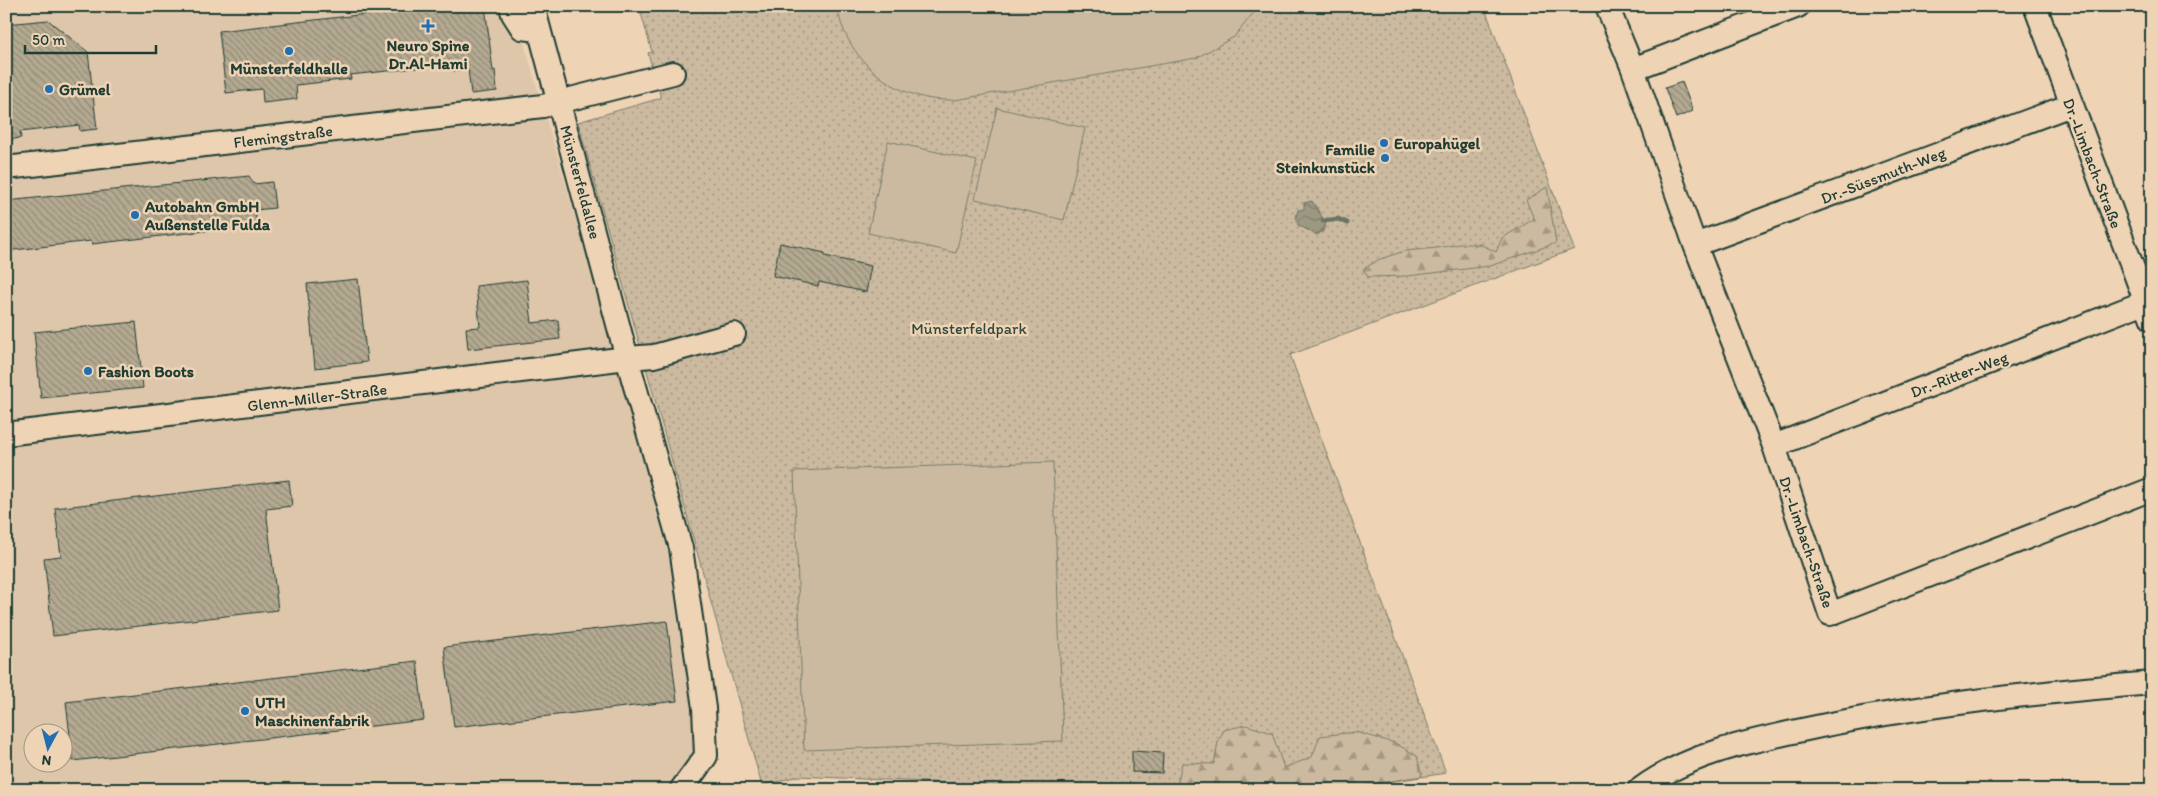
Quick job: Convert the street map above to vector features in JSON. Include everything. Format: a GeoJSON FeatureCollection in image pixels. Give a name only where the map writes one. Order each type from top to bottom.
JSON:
{"type":"FeatureCollection","features":[{"type":"Feature","properties":{"kind":"street"},"geometry":{"type":"LineString","coordinates":[[511,6],[513,14],[522,28],[540,30]]}},
{"type":"Feature","properties":{"kind":"street","name":"Münsterfeldallee"},"geometry":{"type":"LineString","coordinates":[[533,6],[627,358],[681,548],[704,708],[706,756],[681,790]]}},
{"type":"Feature","properties":{"kind":"street","name":"Dr.-Limbach-Straße"},"geometry":{"type":"LineString","coordinates":[[1607,6],[1633,69],[1695,245],[1774,446],[1830,614],[2152,489]]}},
{"type":"Feature","properties":{"kind":"street"},"geometry":{"type":"LineString","coordinates":[[1633,69],[1798,6]]}},
{"type":"Feature","properties":{"kind":"street","name":"Dr.-Limbach-Straße"},"geometry":{"type":"LineString","coordinates":[[2035,6],[2148,310]]}},
{"type":"Feature","properties":{"kind":"street","name":"Flemingstraße"},"geometry":{"type":"LineString","coordinates":[[6,168],[560,103],[673,73]]}},
{"type":"Feature","properties":{"kind":"street","name":"Dr.-Süssmuth-Weg"},"geometry":{"type":"LineString","coordinates":[[1695,245],[2071,105]]}},
{"type":"Feature","properties":{"kind":"street","name":"Dr.-Ritter-Weg"},"geometry":{"type":"LineString","coordinates":[[1774,446],[2148,310]]}},
{"type":"Feature","properties":{"kind":"street","name":"Glenn-Miller-Straße"},"geometry":{"type":"LineString","coordinates":[[6,434],[654,356],[734,334]]}},
{"type":"Feature","properties":{"kind":"street"},"geometry":{"type":"LineString","coordinates":[[1639,790],[1675,767],[1702,756],[1827,724],[1954,702],[2152,683]]}},
{"type":"Feature","properties":{"kind":"shaded area"},"geometry":{"type":"Polygon","coordinates":[[[6,6],[513,6],[603,310],[677,570],[699,748],[673,790],[6,790],[6,6]]]}},
{"type":"Feature","properties":{"kind":"green space","name":"Münsterfeldpark"},"geometry":{"type":"Polygon","coordinates":[[[639,6],[1484,6],[1574,249],[1290,355],[1446,773],[1337,790],[1101,790],[798,776],[762,786],[578,122],[661,98],[648,53],[652,52],[639,6]]]}},
{"type":"Feature","properties":{"kind":"green space"},"geometry":{"type":"Polygon","coordinates":[[[837,6],[1259,6],[1234,37],[1196,58],[955,100],[932,99],[915,95],[883,79],[870,68],[848,39],[841,23],[837,6]]]}},
{"type":"Feature","properties":{"kind":"green space"},"geometry":{"type":"Polygon","coordinates":[[[997,108],[1085,128],[1064,220],[975,199],[997,108]]]}},
{"type":"Feature","properties":{"kind":"green space"},"geometry":{"type":"Polygon","coordinates":[[[888,141],[977,161],[956,253],[868,233],[888,141]]]}},
{"type":"Feature","properties":{"kind":"green space"},"geometry":{"type":"Polygon","coordinates":[[[1547,187],[1556,243],[1490,266],[1408,276],[1368,277],[1363,269],[1380,259],[1405,251],[1460,244],[1480,244],[1496,252],[1502,238],[1534,219],[1526,200],[1547,187]]]}},
{"type":"Feature","properties":{"kind":"green space"},"geometry":{"type":"Polygon","coordinates":[[[1053,462],[1063,741],[804,750],[794,471],[1053,462]]]}},
{"type":"Feature","properties":{"kind":"green space"},"geometry":{"type":"Polygon","coordinates":[[[1246,725],[1272,733],[1284,768],[1312,757],[1320,736],[1356,732],[1395,743],[1417,756],[1422,776],[1337,790],[1176,790],[1182,763],[1214,764],[1218,742],[1224,730],[1246,725]]]}},
{"type":"Feature","properties":{"kind":"water"},"geometry":{"type":"Polygon","coordinates":[[[1312,201],[1326,223],[1323,231],[1317,235],[1298,225],[1296,217],[1298,210],[1304,209],[1304,203],[1312,201]]]}},
{"type":"Feature","properties":{"kind":"building"},"geometry":{"type":"Polygon","coordinates":[[[366,6],[485,6],[497,91],[471,94],[468,69],[453,71],[453,64],[350,75],[351,79],[296,85],[297,99],[263,103],[262,89],[226,93],[219,31],[367,14],[366,6]]]}},
{"type":"Feature","properties":{"kind":"building","name":"Grümel"},"geometry":{"type":"Polygon","coordinates":[[[48,20],[88,52],[97,129],[80,131],[79,125],[20,132],[21,138],[6,140],[6,24],[48,20]]]}},
{"type":"Feature","properties":{"kind":"building"},"geometry":{"type":"Polygon","coordinates":[[[1682,82],[1693,111],[1676,118],[1665,88],[1682,82]]]}},
{"type":"Feature","properties":{"kind":"building"},"geometry":{"type":"Polygon","coordinates":[[[249,176],[254,184],[272,182],[275,208],[255,210],[257,225],[92,244],[91,241],[6,251],[6,201],[249,176]]]}},
{"type":"Feature","properties":{"kind":"building"},"geometry":{"type":"Polygon","coordinates":[[[780,243],[825,253],[825,256],[871,266],[866,292],[819,282],[818,286],[773,276],[780,243]]]}},
{"type":"Feature","properties":{"kind":"building"},"geometry":{"type":"Polygon","coordinates":[[[358,279],[367,362],[315,368],[307,284],[358,279]]]}},
{"type":"Feature","properties":{"kind":"building"},"geometry":{"type":"Polygon","coordinates":[[[527,280],[532,323],[558,320],[560,339],[468,349],[466,328],[480,327],[476,286],[527,280]]]}},
{"type":"Feature","properties":{"kind":"building"},"geometry":{"type":"Polygon","coordinates":[[[136,322],[143,388],[41,398],[34,332],[136,322]]]}},
{"type":"Feature","properties":{"kind":"building"},"geometry":{"type":"Polygon","coordinates":[[[289,480],[292,506],[266,509],[278,610],[53,636],[44,558],[61,556],[55,508],[289,480]]]}},
{"type":"Feature","properties":{"kind":"building"},"geometry":{"type":"Polygon","coordinates":[[[667,621],[677,701],[454,727],[444,647],[667,621]]]}},
{"type":"Feature","properties":{"kind":"building","name":"UTH Maschinenfabrik"},"geometry":{"type":"Polygon","coordinates":[[[417,661],[424,720],[73,761],[72,724],[69,724],[66,702],[417,661]]]}},
{"type":"Feature","properties":{"kind":"building"},"geometry":{"type":"Polygon","coordinates":[[[1132,751],[1163,753],[1162,773],[1132,772],[1132,751]]]}},
{"type":"Feature","properties":{"kind":"waterway"},"geometry":{"type":"LineString","coordinates":[[1323,221],[1338,219],[1347,223]]}},
{"type":"Feature","properties":{"kind":"place","name":"Neuro Spine Dr.Al-Hami"},"geometry":{"type":"Point","coordinates":[428,26]}},
{"type":"Feature","properties":{"kind":"place","name":"Münsterfeldhalle"},"geometry":{"type":"Point","coordinates":[289,51]}},
{"type":"Feature","properties":{"kind":"place","name":"Grümel"},"geometry":{"type":"Point","coordinates":[49,89]}},
{"type":"Feature","properties":{"kind":"place","name":"Europahügel"},"geometry":{"type":"Point","coordinates":[1384,143]}},
{"type":"Feature","properties":{"kind":"place","name":"Familie Steinkunstück"},"geometry":{"type":"Point","coordinates":[1385,158]}},
{"type":"Feature","properties":{"kind":"place","name":"Autobahn GmbH Außenstelle Fulda"},"geometry":{"type":"Point","coordinates":[135,215]}},
{"type":"Feature","properties":{"kind":"place","name":"Fashion Boots"},"geometry":{"type":"Point","coordinates":[88,371]}},
{"type":"Feature","properties":{"kind":"place","name":"UTH Maschinenfabrik"},"geometry":{"type":"Point","coordinates":[245,711]}}]}
